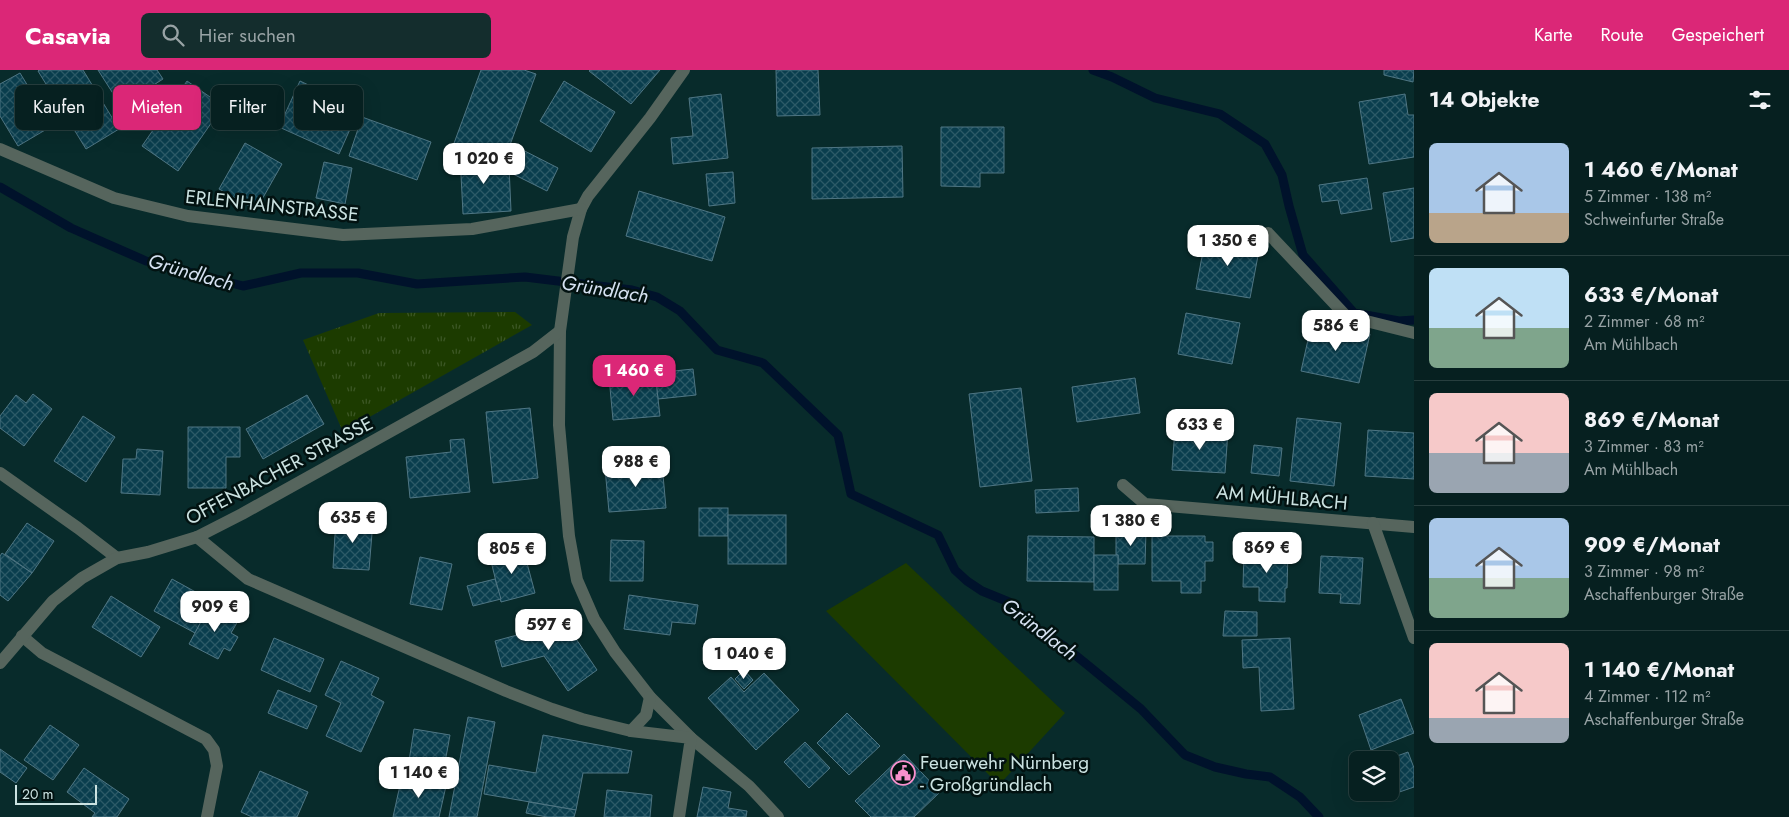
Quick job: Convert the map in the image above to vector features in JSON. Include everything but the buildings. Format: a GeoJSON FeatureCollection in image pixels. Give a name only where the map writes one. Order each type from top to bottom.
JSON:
{"type":"FeatureCollection","features":[{"type":"Feature","properties":{"kind":"street"},"geometry":{"type":"LineString","coordinates":[[684,70],[650,118],[588,196],[581,209],[573,237],[560,331],[558,425],[569,536],[577,580],[594,619],[615,652],[650,697],[691,738],[750,786],[778,817]]}},
{"type":"Feature","properties":{"kind":"street","name":"ERLENHAINSTRASSE"},"geometry":{"type":"LineString","coordinates":[[0,149],[114,198],[188,216],[343,235],[472,229],[581,209]]}},
{"type":"Feature","properties":{"kind":"street"},"geometry":{"type":"LineString","coordinates":[[1268,233],[1346,316],[1414,333]]}},
{"type":"Feature","properties":{"kind":"street","name":"OFFENBACHER STRASSE"},"geometry":{"type":"LineString","coordinates":[[0,663],[53,601],[82,578],[117,558],[148,552],[197,537],[242,514],[533,352],[560,331]]}},
{"type":"Feature","properties":{"kind":"street"},"geometry":{"type":"LineString","coordinates":[[0,473],[117,558]]}},
{"type":"Feature","properties":{"kind":"street","name":"AM MÜHLBACH"},"geometry":{"type":"LineString","coordinates":[[1123,485],[1144,504],[1414,527]]}},
{"type":"Feature","properties":{"kind":"street"},"geometry":{"type":"LineString","coordinates":[[1373,524],[1414,638]]}},
{"type":"Feature","properties":{"kind":"street"},"geometry":{"type":"LineString","coordinates":[[197,537],[248,579],[506,691],[582,719],[631,731],[691,738]]}},
{"type":"Feature","properties":{"kind":"street"},"geometry":{"type":"LineString","coordinates":[[22,636],[42,653],[206,738],[214,750],[217,766],[207,817]]}},
{"type":"Feature","properties":{"kind":"street"},"geometry":{"type":"LineString","coordinates":[[631,731],[646,716],[650,697]]}},
{"type":"Feature","properties":{"kind":"street"},"geometry":{"type":"LineString","coordinates":[[678,817],[691,738]]}},
{"type":"Feature","properties":{"kind":"green space"},"geometry":{"type":"Polygon","coordinates":[[[515,312],[532,325],[343,432],[303,340],[379,313],[515,312]]]}},
{"type":"Feature","properties":{"kind":"green space"},"geometry":{"type":"Polygon","coordinates":[[[906,563],[1065,713],[999,785],[826,611],[906,563]]]}},
{"type":"Feature","properties":{"kind":"waterway"},"geometry":{"type":"LineString","coordinates":[[1093,70],[1155,98],[1220,114],[1265,144],[1282,175],[1303,255],[1354,313],[1399,321],[1414,320]]}},
{"type":"Feature","properties":{"kind":"waterway","name":"Gründlach"},"geometry":{"type":"LineString","coordinates":[[0,187],[71,228],[146,261],[243,286],[301,273],[358,273],[417,284],[525,277],[632,290],[657,297],[680,311],[717,350],[763,363],[838,435],[851,494],[938,535],[955,570],[967,581],[982,591],[1009,602],[1035,628],[1064,646],[1141,709],[1185,755],[1215,767],[1270,777],[1300,797],[1319,817]]}},
{"type":"Feature","properties":{"kind":"place","name":"Feuerwehr Nürnberg - Großgründlach"},"geometry":{"type":"Point","coordinates":[903,773]}}]}
